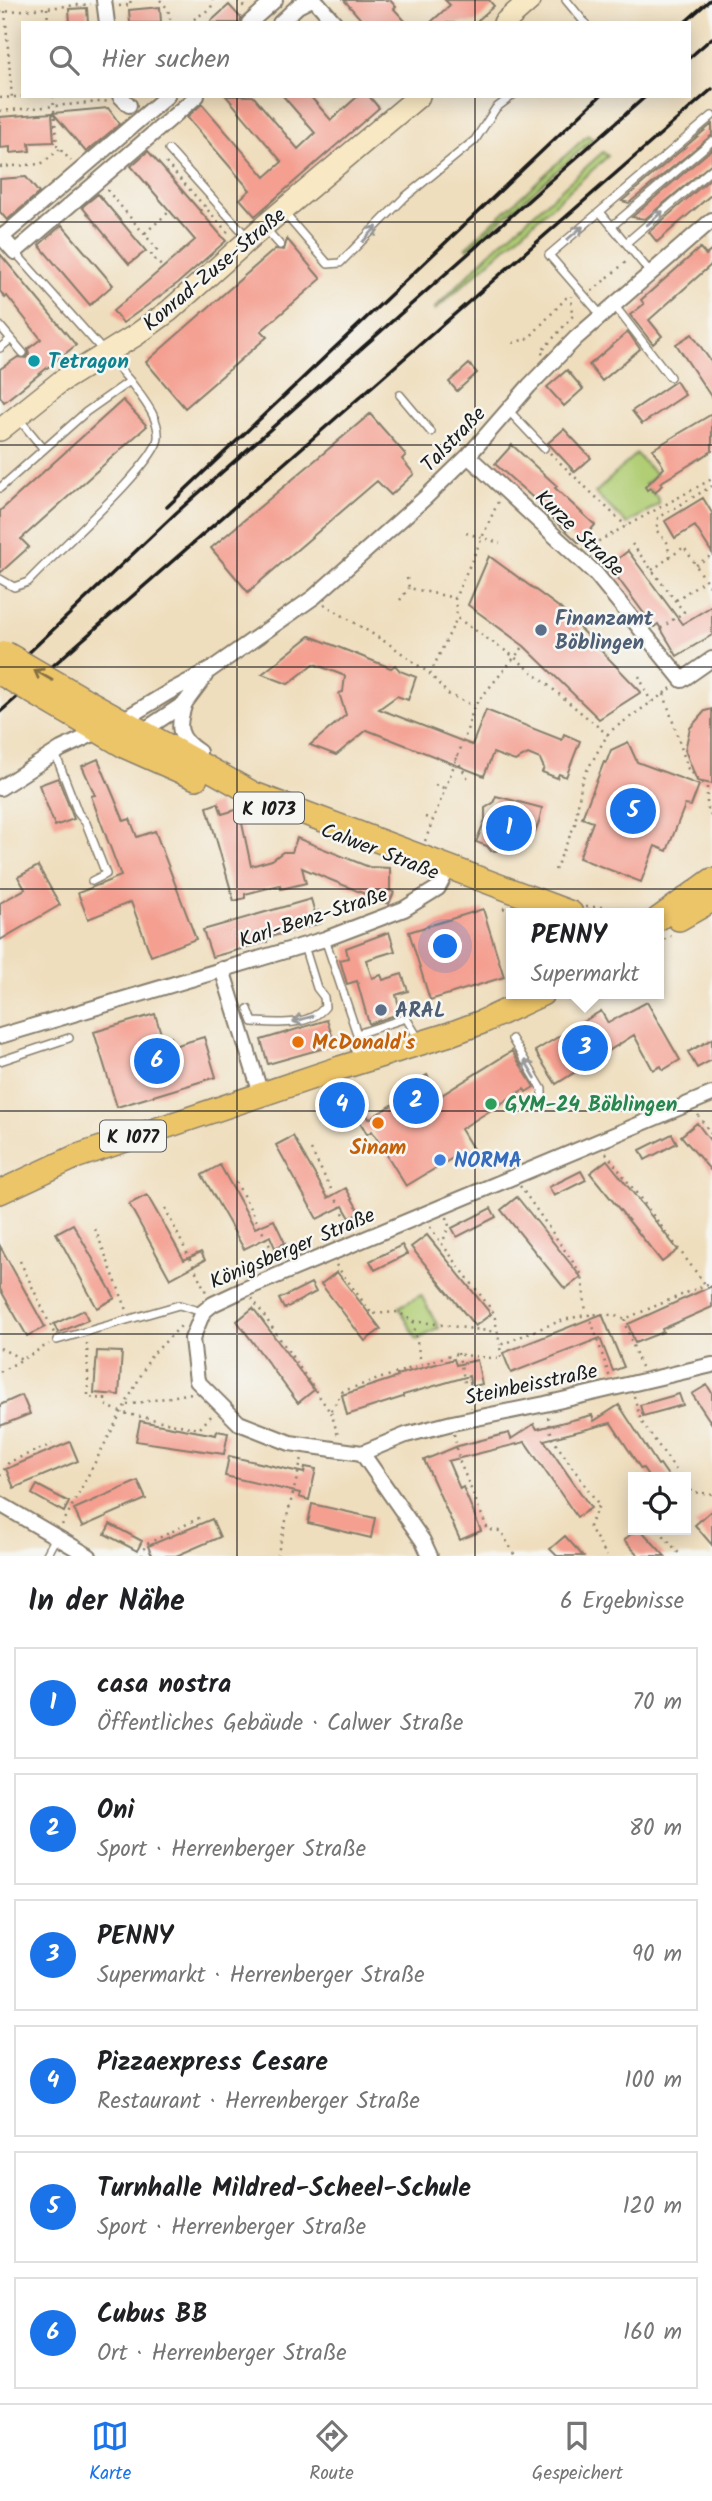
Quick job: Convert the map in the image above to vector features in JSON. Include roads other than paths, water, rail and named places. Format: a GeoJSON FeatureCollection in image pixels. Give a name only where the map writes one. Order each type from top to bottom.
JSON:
{"type":"FeatureCollection","features":[{"type":"Feature","properties":{"kind":"main road","name":"Calwer Straße"},"geometry":{"type":"LineString","coordinates":[[2,659],[73,705],[98,731],[126,747],[236,795],[525,908]]}},
{"type":"Feature","properties":{"kind":"main road","name":"Calwer Straße"},"geometry":{"type":"LineString","coordinates":[[73,705],[121,721],[254,794],[571,908]]}},
{"type":"Feature","properties":{"kind":"main road"},"geometry":{"type":"LineString","coordinates":[[664,920],[712,880]]}},
{"type":"Feature","properties":{"kind":"main road"},"geometry":{"type":"LineString","coordinates":[[664,921],[712,900]]}},
{"type":"Feature","properties":{"kind":"main road","name":"K 1077"},"geometry":{"type":"LineString","coordinates":[[420,1042],[449,1026],[512,999]]}},
{"type":"Feature","properties":{"kind":"main road","name":"K 1077"},"geometry":{"type":"LineString","coordinates":[[0,1192],[75,1157],[259,1088],[450,1034],[531,999]]}},
{"type":"Feature","properties":{"kind":"street"},"geometry":{"type":"LineString","coordinates":[[251,21],[275,0]]}},
{"type":"Feature","properties":{"kind":"street"},"geometry":{"type":"LineString","coordinates":[[282,21],[298,6],[313,0],[333,21]]}},
{"type":"Feature","properties":{"kind":"street"},"geometry":{"type":"LineString","coordinates":[[506,21],[530,0]]}},
{"type":"Feature","properties":{"kind":"street"},"geometry":{"type":"LineString","coordinates":[[105,3],[107,21]]}},
{"type":"Feature","properties":{"kind":"street"},"geometry":{"type":"LineString","coordinates":[[165,98],[1,236],[15,252],[195,98]]}},
{"type":"Feature","properties":{"kind":"street","name":"Konrad-Zuse-Straße"},"geometry":{"type":"LineString","coordinates":[[11,424],[60,382],[113,361],[409,100]]}},
{"type":"Feature","properties":{"kind":"street","name":"Talstraße"},"geometry":{"type":"LineString","coordinates":[[0,788],[55,753],[121,721],[169,691],[210,670],[314,597],[468,456],[551,363],[601,315],[712,220]]}},
{"type":"Feature","properties":{"kind":"street","name":"Kurze Straße"},"geometry":{"type":"LineString","coordinates":[[468,456],[596,574],[682,680],[712,659]]}},
{"type":"Feature","properties":{"kind":"street","name":"Talstraße"},"geometry":{"type":"LineString","coordinates":[[142,732],[185,702],[210,670]]}},
{"type":"Feature","properties":{"kind":"street","name":"Talstraße"},"geometry":{"type":"LineString","coordinates":[[180,731],[185,702]]}},
{"type":"Feature","properties":{"kind":"street"},"geometry":{"type":"LineString","coordinates":[[98,731],[124,737],[142,732]]}},
{"type":"Feature","properties":{"kind":"street","name":"Calwer Straße"},"geometry":{"type":"LineString","coordinates":[[180,731],[185,743],[259,787],[295,802],[303,813]]}},
{"type":"Feature","properties":{"kind":"street","name":"Karl-Benz-Straße"},"geometry":{"type":"LineString","coordinates":[[0,1036],[325,939],[404,909],[439,888],[445,875]]}},
{"type":"Feature","properties":{"kind":"street","name":"Karl-Benz-Straße"},"geometry":{"type":"LineString","coordinates":[[222,969],[259,1088]]}},
{"type":"Feature","properties":{"kind":"street","name":"Königsberger Straße"},"geometry":{"type":"LineString","coordinates":[[362,1453],[290,1443],[239,1423],[197,1381],[192,1339],[208,1308],[245,1289],[712,1094]]}},
{"type":"Feature","properties":{"kind":"street","name":"Steinbeisstraße"},"geometry":{"type":"LineString","coordinates":[[362,1453],[406,1435],[452,1423],[712,1365]]}},
{"type":"Feature","properties":{"kind":"street"},"geometry":{"type":"LineString","coordinates":[[362,1453],[423,1541],[430,1556]]}},
{"type":"Feature","properties":{"kind":"street"},"geometry":{"type":"LineString","coordinates":[[0,1504],[84,1554]]}},
{"type":"Feature","properties":{"kind":"lane"},"geometry":{"type":"LineString","coordinates":[[566,0],[583,21]]}},
{"type":"Feature","properties":{"kind":"lane"},"geometry":{"type":"LineString","coordinates":[[282,210],[328,264],[340,264],[405,197],[475,140],[496,108],[509,98]]}},
{"type":"Feature","properties":{"kind":"lane"},"geometry":{"type":"LineString","coordinates":[[601,315],[550,255],[712,116]]}},
{"type":"Feature","properties":{"kind":"lane"},"geometry":{"type":"LineString","coordinates":[[612,226],[712,141]]}},
{"type":"Feature","properties":{"kind":"lane"},"geometry":{"type":"LineString","coordinates":[[170,150],[256,233],[280,245]]}},
{"type":"Feature","properties":{"kind":"lane"},"geometry":{"type":"LineString","coordinates":[[626,243],[712,169]]}},
{"type":"Feature","properties":{"kind":"lane"},"geometry":{"type":"LineString","coordinates":[[600,212],[650,272]]}},
{"type":"Feature","properties":{"kind":"lane"},"geometry":{"type":"LineString","coordinates":[[0,579],[15,587],[28,582],[148,461],[158,438],[158,428],[130,381],[15,252]]}},
{"type":"Feature","properties":{"kind":"lane"},"geometry":{"type":"LineString","coordinates":[[614,304],[670,377]]}},
{"type":"Feature","properties":{"kind":"lane"},"geometry":{"type":"LineString","coordinates":[[0,326],[23,353]]}},
{"type":"Feature","properties":{"kind":"lane"},"geometry":{"type":"LineString","coordinates":[[0,348],[11,339]]}},
{"type":"Feature","properties":{"kind":"lane"},"geometry":{"type":"LineString","coordinates":[[0,488],[86,412],[130,381]]}},
{"type":"Feature","properties":{"kind":"lane"},"geometry":{"type":"LineString","coordinates":[[400,395],[431,432]]}},
{"type":"Feature","properties":{"kind":"lane"},"geometry":{"type":"LineString","coordinates":[[509,411],[544,448]]}},
{"type":"Feature","properties":{"kind":"lane"},"geometry":{"type":"LineString","coordinates":[[11,424],[43,448]]}},
{"type":"Feature","properties":{"kind":"lane"},"geometry":{"type":"LineString","coordinates":[[55,753],[78,813],[86,823],[106,874],[92,881]]}},
{"type":"Feature","properties":{"kind":"lane"},"geometry":{"type":"LineString","coordinates":[[325,939],[358,1034],[355,1050],[357,1062]]}},
{"type":"Feature","properties":{"kind":"lane"},"geometry":{"type":"LineString","coordinates":[[248,1009],[253,1022],[287,1024],[318,1015],[325,1007],[324,997],[317,988],[303,945]]}},
{"type":"Feature","properties":{"kind":"lane"},"geometry":{"type":"LineString","coordinates":[[358,1034],[406,1018],[420,1042]]}},
{"type":"Feature","properties":{"kind":"lane"},"geometry":{"type":"LineString","coordinates":[[0,1061],[69,1038]]}},
{"type":"Feature","properties":{"kind":"lane"},"geometry":{"type":"LineString","coordinates":[[512,1039],[542,1089],[542,1102]]}},
{"type":"Feature","properties":{"kind":"lane"},"geometry":{"type":"LineString","coordinates":[[57,1340],[179,1305],[208,1308]]}},
{"type":"Feature","properties":{"kind":"lane"},"geometry":{"type":"LineString","coordinates":[[46,1556],[57,1537]]}},
{"type":"Feature","properties":{"kind":"railway"},"geometry":{"type":"LineString","coordinates":[[686,21],[710,0]]}},
{"type":"Feature","properties":{"kind":"railway"},"geometry":{"type":"LineString","coordinates":[[691,56],[712,38]]}},
{"type":"Feature","properties":{"kind":"railway"},"geometry":{"type":"LineString","coordinates":[[0,712],[712,89]]}},
{"type":"Feature","properties":{"kind":"railway"},"geometry":{"type":"LineString","coordinates":[[167,507],[598,98]]}},
{"type":"Feature","properties":{"kind":"railway"},"geometry":{"type":"LineString","coordinates":[[0,680],[176,513],[644,98]]}},
{"type":"Feature","properties":{"kind":"place","name":"Tetragon"},"geometry":{"type":"Point","coordinates":[34,361]}},
{"type":"Feature","properties":{"kind":"place","name":"Finanzamt Böblingen"},"geometry":{"type":"Point","coordinates":[541,630]}},
{"type":"Feature","properties":{"kind":"place","name":"Turnhalle Mildred-Scheel-Schule"},"geometry":{"type":"Point","coordinates":[633,811]}},
{"type":"Feature","properties":{"kind":"place","name":"casa nostra"},"geometry":{"type":"Point","coordinates":[509,828]}},
{"type":"Feature","properties":{"kind":"place","name":"ARAL"},"geometry":{"type":"Point","coordinates":[381,1010]}},
{"type":"Feature","properties":{"kind":"place","name":"McDonald's"},"geometry":{"type":"Point","coordinates":[298,1042]}},
{"type":"Feature","properties":{"kind":"place","name":"PENNY"},"geometry":{"type":"Point","coordinates":[585,1048]}},
{"type":"Feature","properties":{"kind":"place","name":"Cubus BB"},"geometry":{"type":"Point","coordinates":[157,1061]}},
{"type":"Feature","properties":{"kind":"place","name":"Oni"},"geometry":{"type":"Point","coordinates":[416,1101]}},
{"type":"Feature","properties":{"kind":"place","name":"GYM-24 Böblingen"},"geometry":{"type":"Point","coordinates":[491,1104]}},
{"type":"Feature","properties":{"kind":"place","name":"Pizzaexpress Cesare"},"geometry":{"type":"Point","coordinates":[342,1105]}},
{"type":"Feature","properties":{"kind":"place","name":"Sinam"},"geometry":{"type":"Point","coordinates":[378,1123]}},
{"type":"Feature","properties":{"kind":"place","name":"NORMA"},"geometry":{"type":"Point","coordinates":[440,1160]}}]}
